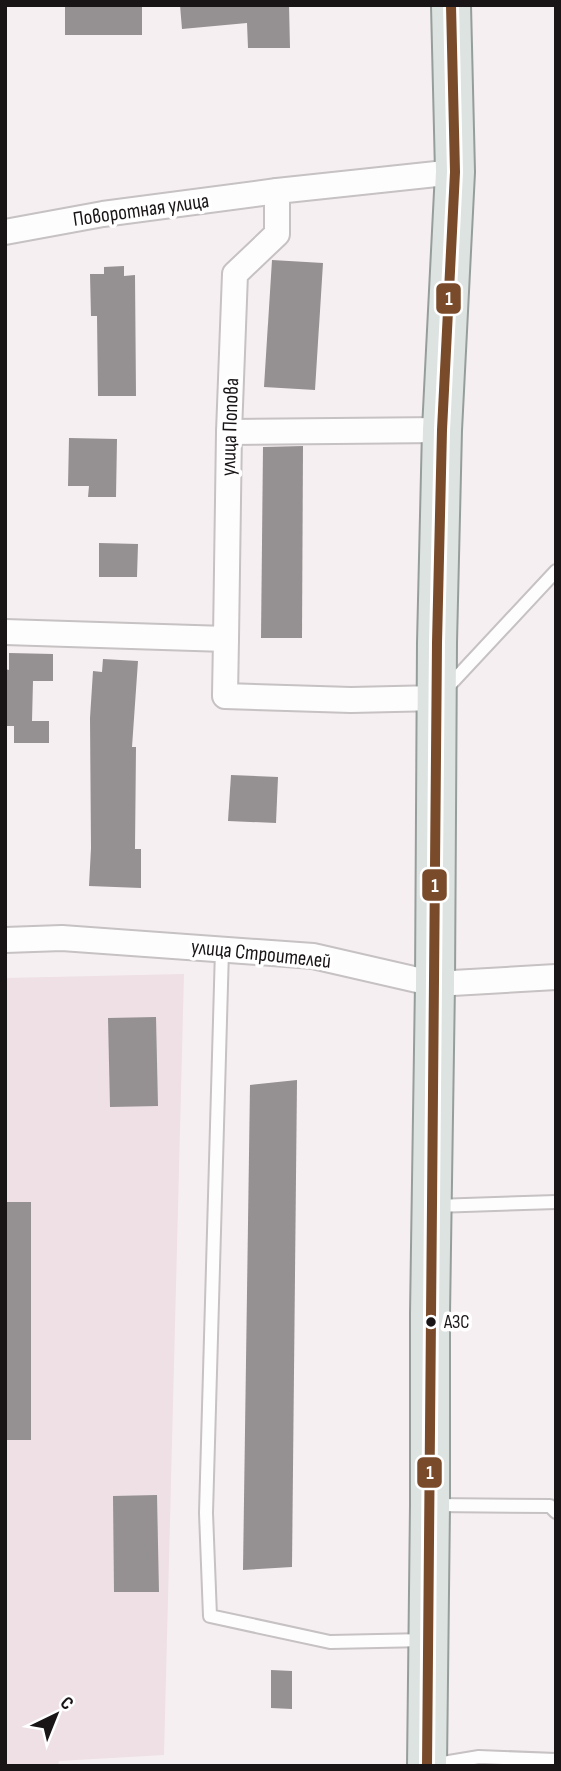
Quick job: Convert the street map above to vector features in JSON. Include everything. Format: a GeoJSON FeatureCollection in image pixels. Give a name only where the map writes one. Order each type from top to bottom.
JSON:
{"type":"FeatureCollection","features":[{"type":"Feature","properties":{"kind":"main road"},"geometry":{"type":"LineString","coordinates":[[426,1766],[442,430],[455,172],[451,5]]}},
{"type":"Feature","properties":{"kind":"street"},"geometry":{"type":"LineString","coordinates":[[277,191],[455,172]]}},
{"type":"Feature","properties":{"kind":"street","name":"Поворотная улица"},"geometry":{"type":"LineString","coordinates":[[5,232],[103,214],[277,191]]}},
{"type":"Feature","properties":{"kind":"street","name":"улица Попова"},"geometry":{"type":"LineString","coordinates":[[277,191],[277,234],[235,274],[229,432],[225,696],[351,700],[438,698]]}},
{"type":"Feature","properties":{"kind":"street"},"geometry":{"type":"LineString","coordinates":[[229,432],[442,430]]}},
{"type":"Feature","properties":{"kind":"street"},"geometry":{"type":"LineString","coordinates":[[5,632],[226,639]]}},
{"type":"Feature","properties":{"kind":"street","name":"улица Строителей"},"geometry":{"type":"LineString","coordinates":[[5,940],[62,939],[313,956],[435,984],[556,977]]}},
{"type":"Feature","properties":{"kind":"lane"},"geometry":{"type":"LineString","coordinates":[[438,698],[556,571]]}},
{"type":"Feature","properties":{"kind":"lane"},"geometry":{"type":"LineString","coordinates":[[222,950],[206,1513],[210,1616],[330,1642],[428,1639]]}},
{"type":"Feature","properties":{"kind":"lane"},"geometry":{"type":"LineString","coordinates":[[431,1206],[556,1202]]}},
{"type":"Feature","properties":{"kind":"lane"},"geometry":{"type":"LineString","coordinates":[[430,1505],[550,1506],[556,1512]]}},
{"type":"Feature","properties":{"kind":"lane"},"geometry":{"type":"LineString","coordinates":[[426,1766],[479,1757],[556,1760]]}},
{"type":"Feature","properties":{"kind":"shaded area"},"geometry":{"type":"Polygon","coordinates":[[[184,974],[164,1755],[59,1761],[58,1766],[5,1766],[5,978],[184,974]]]}},
{"type":"Feature","properties":{"kind":"building"},"geometry":{"type":"Polygon","coordinates":[[[65,5],[142,5],[142,35],[65,35],[65,5]]]}},
{"type":"Feature","properties":{"kind":"building"},"geometry":{"type":"Polygon","coordinates":[[[180,5],[289,5],[290,48],[248,48],[247,23],[182,29],[180,5]]]}},
{"type":"Feature","properties":{"kind":"building"},"geometry":{"type":"Polygon","coordinates":[[[272,260],[323,263],[315,390],[264,387],[272,260]]]}},
{"type":"Feature","properties":{"kind":"building"},"geometry":{"type":"Polygon","coordinates":[[[124,266],[124,276],[135,275],[136,396],[98,396],[97,316],[91,316],[90,274],[104,274],[104,267],[124,266]]]}},
{"type":"Feature","properties":{"kind":"building"},"geometry":{"type":"Polygon","coordinates":[[[69,438],[117,439],[116,497],[88,497],[89,486],[68,486],[69,438]]]}},
{"type":"Feature","properties":{"kind":"building"},"geometry":{"type":"Polygon","coordinates":[[[303,446],[302,638],[261,638],[263,447],[303,446]]]}},
{"type":"Feature","properties":{"kind":"building"},"geometry":{"type":"Polygon","coordinates":[[[99,543],[138,544],[137,577],[99,577],[99,543]]]}},
{"type":"Feature","properties":{"kind":"building"},"geometry":{"type":"Polygon","coordinates":[[[9,653],[53,654],[53,681],[33,681],[32,721],[49,721],[49,743],[14,743],[14,726],[5,726],[5,669],[9,670],[9,653]]]}},
{"type":"Feature","properties":{"kind":"building"},"geometry":{"type":"Polygon","coordinates":[[[103,659],[138,661],[132,747],[136,747],[135,849],[141,849],[141,888],[89,886],[90,718],[93,671],[102,672],[103,659]]]}},
{"type":"Feature","properties":{"kind":"building"},"geometry":{"type":"Polygon","coordinates":[[[231,775],[278,777],[276,823],[228,821],[231,775]]]}},
{"type":"Feature","properties":{"kind":"building"},"geometry":{"type":"Polygon","coordinates":[[[156,1017],[158,1106],[110,1107],[108,1018],[156,1017]]]}},
{"type":"Feature","properties":{"kind":"building"},"geometry":{"type":"Polygon","coordinates":[[[297,1080],[292,1567],[243,1570],[250,1085],[297,1080]]]}},
{"type":"Feature","properties":{"kind":"building"},"geometry":{"type":"Polygon","coordinates":[[[5,1202],[31,1202],[31,1440],[5,1440],[5,1202]]]}},
{"type":"Feature","properties":{"kind":"building"},"geometry":{"type":"Polygon","coordinates":[[[157,1495],[159,1592],[114,1592],[113,1496],[157,1495]]]}},
{"type":"Feature","properties":{"kind":"building"},"geometry":{"type":"Polygon","coordinates":[[[271,1670],[292,1671],[292,1709],[271,1708],[271,1670]]]}},
{"type":"Feature","properties":{"kind":"transit line","name":"1"},"geometry":{"type":"LineString","coordinates":[[427,1766],[437,643],[442,430],[455,172],[451,5]]}},
{"type":"Feature","properties":{"kind":"place","name":"АЗС"},"geometry":{"type":"Point","coordinates":[431,1322]}}]}
